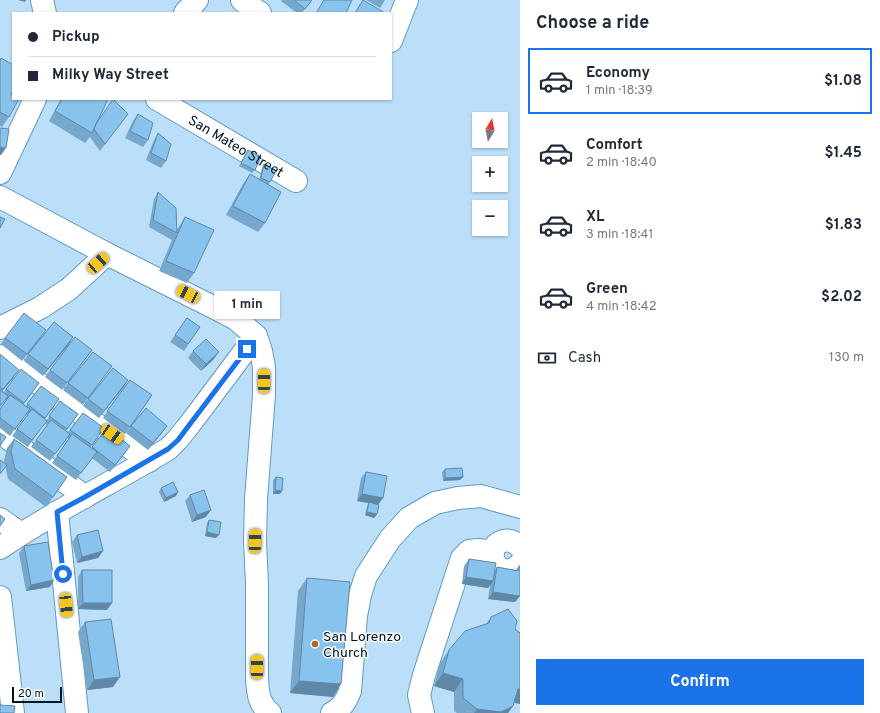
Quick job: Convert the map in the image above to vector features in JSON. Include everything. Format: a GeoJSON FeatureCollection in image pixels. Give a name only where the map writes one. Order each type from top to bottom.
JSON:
{"type":"FeatureCollection","features":[{"type":"Feature","properties":{"kind":"street"},"geometry":{"type":"LineString","coordinates":[[42,0],[46,12]]}},
{"type":"Feature","properties":{"kind":"street"},"geometry":{"type":"LineString","coordinates":[[186,12],[197,0]]}},
{"type":"Feature","properties":{"kind":"street"},"geometry":{"type":"LineString","coordinates":[[242,0],[259,12]]}},
{"type":"Feature","properties":{"kind":"street"},"geometry":{"type":"LineString","coordinates":[[392,38],[407,0]]}},
{"type":"Feature","properties":{"kind":"street"},"geometry":{"type":"LineString","coordinates":[[0,173],[35,100]]}},
{"type":"Feature","properties":{"kind":"street","name":"San Mateo Street"},"geometry":{"type":"LineString","coordinates":[[159,100],[296,181]]}},
{"type":"Feature","properties":{"kind":"street"},"geometry":{"type":"LineString","coordinates":[[0,197],[236,319],[256,336],[264,367],[264,388],[256,506],[257,680],[258,696],[262,704],[270,713]]}},
{"type":"Feature","properties":{"kind":"street"},"geometry":{"type":"LineString","coordinates":[[0,328],[40,308],[69,289],[108,254]]}},
{"type":"Feature","properties":{"kind":"street"},"geometry":{"type":"LineString","coordinates":[[0,548],[57,512],[168,449],[178,440],[256,336]]}},
{"type":"Feature","properties":{"kind":"street"},"geometry":{"type":"LineString","coordinates":[[0,356],[149,461]]}},
{"type":"Feature","properties":{"kind":"street"},"geometry":{"type":"LineString","coordinates":[[0,432],[85,497]]}},
{"type":"Feature","properties":{"kind":"street"},"geometry":{"type":"LineString","coordinates":[[332,713],[342,706],[350,691],[356,616],[360,595],[366,576],[390,539],[409,518],[435,502],[480,496],[520,507]]}},
{"type":"Feature","properties":{"kind":"street"},"geometry":{"type":"LineString","coordinates":[[57,512],[77,713]]}},
{"type":"Feature","properties":{"kind":"street"},"geometry":{"type":"LineString","coordinates":[[0,519],[21,534]]}},
{"type":"Feature","properties":{"kind":"street"},"geometry":{"type":"LineString","coordinates":[[520,547],[511,540],[505,540],[495,546],[493,552],[495,563],[504,570],[516,568],[520,564]]}},
{"type":"Feature","properties":{"kind":"street"},"geometry":{"type":"LineString","coordinates":[[423,713],[419,695],[424,675],[462,558],[469,551],[478,550],[493,552]]}},
{"type":"Feature","properties":{"kind":"street"},"geometry":{"type":"LineString","coordinates":[[0,597],[13,713]]}},
{"type":"Feature","properties":{"kind":"building"},"geometry":{"type":"Polygon","coordinates":[[[294,0],[312,0],[305,9],[294,0]]]}},
{"type":"Feature","properties":{"kind":"building"},"geometry":{"type":"Polygon","coordinates":[[[324,0],[352,0],[346,12],[317,12],[324,0]]]}},
{"type":"Feature","properties":{"kind":"building"},"geometry":{"type":"Polygon","coordinates":[[[363,0],[383,12],[356,12],[363,0]]]}},
{"type":"Feature","properties":{"kind":"building"},"geometry":{"type":"Polygon","coordinates":[[[1,58],[12,64],[12,100],[18,100],[9,117],[0,112],[1,58]]]}},
{"type":"Feature","properties":{"kind":"building"},"geometry":{"type":"Polygon","coordinates":[[[61,100],[108,100],[92,133],[55,111],[61,100]]]}},
{"type":"Feature","properties":{"kind":"building"},"geometry":{"type":"Polygon","coordinates":[[[112,100],[128,114],[105,144],[94,129],[112,100]]]}},
{"type":"Feature","properties":{"kind":"building"},"geometry":{"type":"Polygon","coordinates":[[[138,114],[153,123],[148,140],[130,131],[138,114]]]}},
{"type":"Feature","properties":{"kind":"building"},"geometry":{"type":"Polygon","coordinates":[[[0,128],[9,129],[6,148],[0,147],[0,128]]]}},
{"type":"Feature","properties":{"kind":"building"},"geometry":{"type":"Polygon","coordinates":[[[158,133],[171,144],[166,161],[151,153],[158,133]]]}},
{"type":"Feature","properties":{"kind":"building"},"geometry":{"type":"Polygon","coordinates":[[[248,150],[261,157],[255,170],[241,163],[248,150]]]}},
{"type":"Feature","properties":{"kind":"building"},"geometry":{"type":"Polygon","coordinates":[[[264,164],[276,171],[270,182],[261,178],[264,164]]]}},
{"type":"Feature","properties":{"kind":"building"},"geometry":{"type":"Polygon","coordinates":[[[250,174],[281,192],[265,223],[233,206],[250,174]]]}},
{"type":"Feature","properties":{"kind":"building"},"geometry":{"type":"Polygon","coordinates":[[[158,192],[176,208],[177,233],[153,220],[158,192]]]}},
{"type":"Feature","properties":{"kind":"building"},"geometry":{"type":"Polygon","coordinates":[[[0,217],[5,219],[0,228],[0,217]]]}},
{"type":"Feature","properties":{"kind":"building"},"geometry":{"type":"Polygon","coordinates":[[[185,217],[214,230],[194,273],[166,261],[185,217]]]}},
{"type":"Feature","properties":{"kind":"building"},"geometry":{"type":"Polygon","coordinates":[[[24,313],[46,330],[27,354],[5,338],[24,313]]]}},
{"type":"Feature","properties":{"kind":"building"},"geometry":{"type":"Polygon","coordinates":[[[187,318],[200,327],[188,344],[175,335],[187,318]]]}},
{"type":"Feature","properties":{"kind":"building"},"geometry":{"type":"Polygon","coordinates":[[[54,322],[73,337],[48,369],[28,354],[54,322]]]}},
{"type":"Feature","properties":{"kind":"building"},"geometry":{"type":"Polygon","coordinates":[[[75,337],[92,350],[67,383],[50,370],[75,337]]]}},
{"type":"Feature","properties":{"kind":"building"},"geometry":{"type":"Polygon","coordinates":[[[206,339],[219,352],[206,364],[193,351],[206,339]]]}},
{"type":"Feature","properties":{"kind":"building"},"geometry":{"type":"Polygon","coordinates":[[[93,352],[112,366],[88,398],[68,383],[93,352]]]}},
{"type":"Feature","properties":{"kind":"building"},"geometry":{"type":"Polygon","coordinates":[[[0,354],[19,370],[3,389],[0,387],[0,354]]]}},
{"type":"Feature","properties":{"kind":"building"},"geometry":{"type":"Polygon","coordinates":[[[113,368],[128,380],[104,411],[88,399],[113,368]]]}},
{"type":"Feature","properties":{"kind":"building"},"geometry":{"type":"Polygon","coordinates":[[[21,369],[39,383],[24,403],[6,389],[21,369]]]}},
{"type":"Feature","properties":{"kind":"building"},"geometry":{"type":"Polygon","coordinates":[[[130,380],[152,395],[130,427],[107,411],[130,380]]]}},
{"type":"Feature","properties":{"kind":"building"},"geometry":{"type":"Polygon","coordinates":[[[41,386],[59,399],[45,418],[27,404],[41,386]]]}},
{"type":"Feature","properties":{"kind":"building"},"geometry":{"type":"Polygon","coordinates":[[[0,390],[8,396],[0,406],[0,390]]]}},
{"type":"Feature","properties":{"kind":"building"},"geometry":{"type":"Polygon","coordinates":[[[10,395],[30,409],[15,429],[0,418],[0,409],[10,395]]]}},
{"type":"Feature","properties":{"kind":"building"},"geometry":{"type":"Polygon","coordinates":[[[60,401],[78,414],[67,429],[49,416],[60,401]]]}},
{"type":"Feature","properties":{"kind":"building"},"geometry":{"type":"Polygon","coordinates":[[[146,408],[167,426],[153,443],[131,426],[146,408]]]}},
{"type":"Feature","properties":{"kind":"building"},"geometry":{"type":"Polygon","coordinates":[[[32,409],[47,421],[32,440],[17,429],[32,409]]]}},
{"type":"Feature","properties":{"kind":"building"},"geometry":{"type":"Polygon","coordinates":[[[83,413],[104,428],[92,445],[70,430],[83,413]]]}},
{"type":"Feature","properties":{"kind":"building"},"geometry":{"type":"Polygon","coordinates":[[[51,420],[70,434],[55,454],[36,440],[51,420]]]}},
{"type":"Feature","properties":{"kind":"building"},"geometry":{"type":"Polygon","coordinates":[[[107,428],[130,446],[115,465],[92,447],[107,428]]]}},
{"type":"Feature","properties":{"kind":"building"},"geometry":{"type":"Polygon","coordinates":[[[0,433],[6,437],[0,446],[0,433]]]}},
{"type":"Feature","properties":{"kind":"building"},"geometry":{"type":"Polygon","coordinates":[[[72,434],[97,452],[81,473],[57,456],[72,434]]]}},
{"type":"Feature","properties":{"kind":"building"},"geometry":{"type":"Polygon","coordinates":[[[14,439],[67,477],[53,497],[15,469],[11,451],[14,439]]]}},
{"type":"Feature","properties":{"kind":"building"},"geometry":{"type":"Polygon","coordinates":[[[0,460],[7,465],[0,474],[0,460]]]}},
{"type":"Feature","properties":{"kind":"building"},"geometry":{"type":"Polygon","coordinates":[[[462,468],[463,477],[445,478],[445,469],[462,468]]]}},
{"type":"Feature","properties":{"kind":"building"},"geometry":{"type":"Polygon","coordinates":[[[366,472],[387,476],[383,498],[362,494],[366,472]]]}},
{"type":"Feature","properties":{"kind":"building"},"geometry":{"type":"Polygon","coordinates":[[[276,477],[283,478],[282,491],[275,490],[276,477]]]}},
{"type":"Feature","properties":{"kind":"building"},"geometry":{"type":"Polygon","coordinates":[[[173,482],[178,492],[166,498],[161,488],[173,482]]]}},
{"type":"Feature","properties":{"kind":"building"},"geometry":{"type":"Polygon","coordinates":[[[204,490],[211,510],[197,515],[190,495],[204,490]]]}},
{"type":"Feature","properties":{"kind":"building"},"geometry":{"type":"Polygon","coordinates":[[[369,502],[379,505],[377,514],[367,512],[369,502]]]}},
{"type":"Feature","properties":{"kind":"building"},"geometry":{"type":"Polygon","coordinates":[[[0,515],[5,519],[0,526],[0,515]]]}},
{"type":"Feature","properties":{"kind":"building"},"geometry":{"type":"Polygon","coordinates":[[[209,520],[221,522],[219,535],[207,532],[209,520]]]}},
{"type":"Feature","properties":{"kind":"building"},"geometry":{"type":"Polygon","coordinates":[[[98,530],[103,551],[82,557],[77,535],[98,530]]]}},
{"type":"Feature","properties":{"kind":"building"},"geometry":{"type":"Polygon","coordinates":[[[48,542],[54,580],[31,585],[24,546],[48,542]]]}},
{"type":"Feature","properties":{"kind":"building"},"geometry":{"type":"Polygon","coordinates":[[[469,559],[496,563],[493,581],[466,577],[469,559]]]}},
{"type":"Feature","properties":{"kind":"building"},"geometry":{"type":"Polygon","coordinates":[[[519,566],[520,596],[493,592],[497,567],[518,571],[519,566]]]}},
{"type":"Feature","properties":{"kind":"building"},"geometry":{"type":"Polygon","coordinates":[[[82,570],[112,570],[112,603],[83,603],[82,570]]]}},
{"type":"Feature","properties":{"kind":"building","name":"San Lorenzo Church"},"geometry":{"type":"Polygon","coordinates":[[[307,578],[350,582],[341,684],[299,681],[307,578]]]}},
{"type":"Feature","properties":{"kind":"building"},"geometry":{"type":"Polygon","coordinates":[[[508,609],[517,621],[515,629],[520,633],[520,689],[518,689],[513,706],[501,712],[477,709],[463,698],[463,679],[443,673],[449,650],[465,631],[489,623],[491,617],[508,609]]]}},
{"type":"Feature","properties":{"kind":"building"},"geometry":{"type":"Polygon","coordinates":[[[111,619],[120,677],[94,680],[85,622],[111,619]]]}},
{"type":"Feature","properties":{"kind":"building"},"geometry":{"type":"Polygon","coordinates":[[[0,705],[15,706],[14,713],[0,713],[0,705]]]}},
{"type":"Feature","properties":{"kind":"place","name":"San Lorenzo Church"},"geometry":{"type":"Point","coordinates":[315,644]}},
{"type":"Feature","properties":{"kind":"route"},"geometry":{"type":"LineString","coordinates":[[63,574],[57,512],[168,449],[178,440],[247,349]]}}]}
